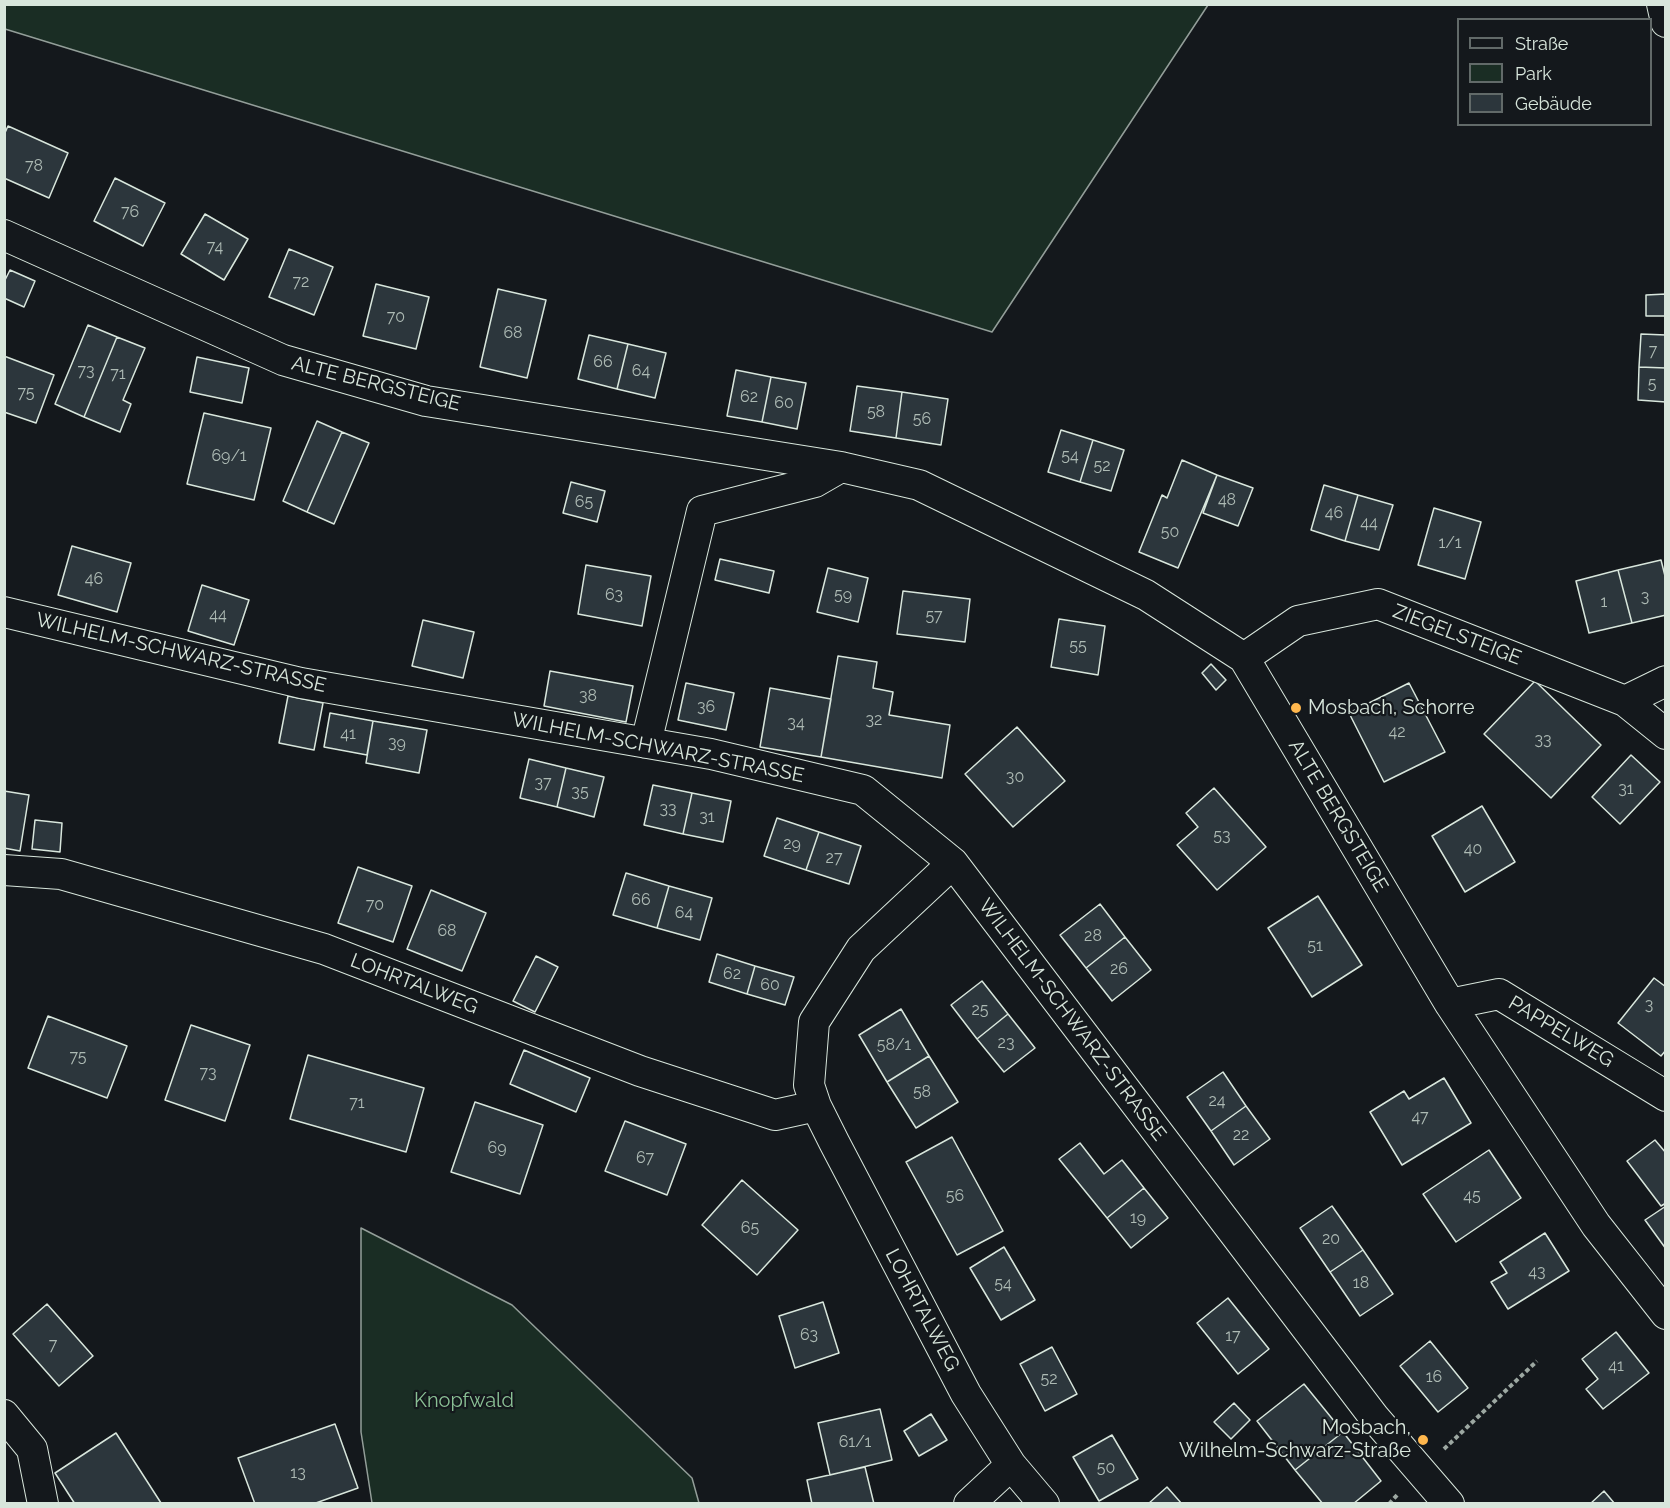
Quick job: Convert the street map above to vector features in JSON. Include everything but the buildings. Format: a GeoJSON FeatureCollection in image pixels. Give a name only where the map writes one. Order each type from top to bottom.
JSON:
{"type":"FeatureCollection","features":[{"type":"Feature","properties":{"kind":"street"},"geometry":{"type":"LineString","coordinates":[[1662,4],[1665,22]]}},
{"type":"Feature","properties":{"kind":"street","name":"ALTE BERGSTEIGE"},"geometry":{"type":"LineString","coordinates":[[4,235],[283,360],[415,398],[841,467],[919,485],[1146,595],[1244,658],[1450,1004],[1596,1225],[1665,1314]]}},
{"type":"Feature","properties":{"kind":"street"},"geometry":{"type":"LineString","coordinates":[[646,743],[702,511],[815,482],[841,467]]}},
{"type":"Feature","properties":{"kind":"street","name":"ZIEGELSTEIGE"},"geometry":{"type":"LineString","coordinates":[[1244,658],[1298,621],[1378,604],[1625,701],[1665,734]]}},
{"type":"Feature","properties":{"kind":"street","name":"WILHELM-SCHWARZ-STRASSE"},"geometry":{"type":"LineString","coordinates":[[4,612],[301,682],[711,754],[863,790],[953,863],[1374,1417],[1449,1503]]}},
{"type":"Feature","properties":{"kind":"street"},"geometry":{"type":"LineString","coordinates":[[1625,701],[1665,681]]}},
{"type":"Feature","properties":{"kind":"street","name":"LOHRTALWEG"},"geometry":{"type":"LineString","coordinates":[[953,863],[861,949],[814,1022],[809,1085],[816,1106],[966,1394],[1011,1465],[1044,1503]]}},
{"type":"Feature","properties":{"kind":"street","name":"LOHRTALWEG"},"geometry":{"type":"LineString","coordinates":[[4,870],[61,874],[324,949],[640,1071],[775,1115],[816,1106]]}},
{"type":"Feature","properties":{"kind":"street","name":"PAPPELWEG"},"geometry":{"type":"LineString","coordinates":[[1450,1004],[1499,994],[1665,1096]]}},
{"type":"Feature","properties":{"kind":"street"},"geometry":{"type":"LineString","coordinates":[[4,1415],[32,1449],[43,1503]]}},
{"type":"Feature","properties":{"kind":"street"},"geometry":{"type":"LineString","coordinates":[[969,1503],[1011,1465]]}},
{"type":"Feature","properties":{"kind":"path"},"geometry":{"type":"LineString","coordinates":[[1450,1444],[1537,1361]]}},
{"type":"Feature","properties":{"kind":"green space"},"geometry":{"type":"Polygon","coordinates":[[[4,5],[1208,5],[992,332],[5,29],[4,5]]]}},
{"type":"Feature","properties":{"kind":"green space","name":"Knopfwald"},"geometry":{"type":"Polygon","coordinates":[[[361,1228],[512,1305],[692,1478],[699,1503],[372,1503],[361,1432],[361,1228]]]}},
{"type":"Feature","properties":{"kind":"place","name":"Mosbach, Schorre"},"geometry":{"type":"Point","coordinates":[1296,708]}},
{"type":"Feature","properties":{"kind":"place","name":"Mosbach, Wilhelm-Schwarz-Straße"},"geometry":{"type":"Point","coordinates":[1423,1440]}}]}
